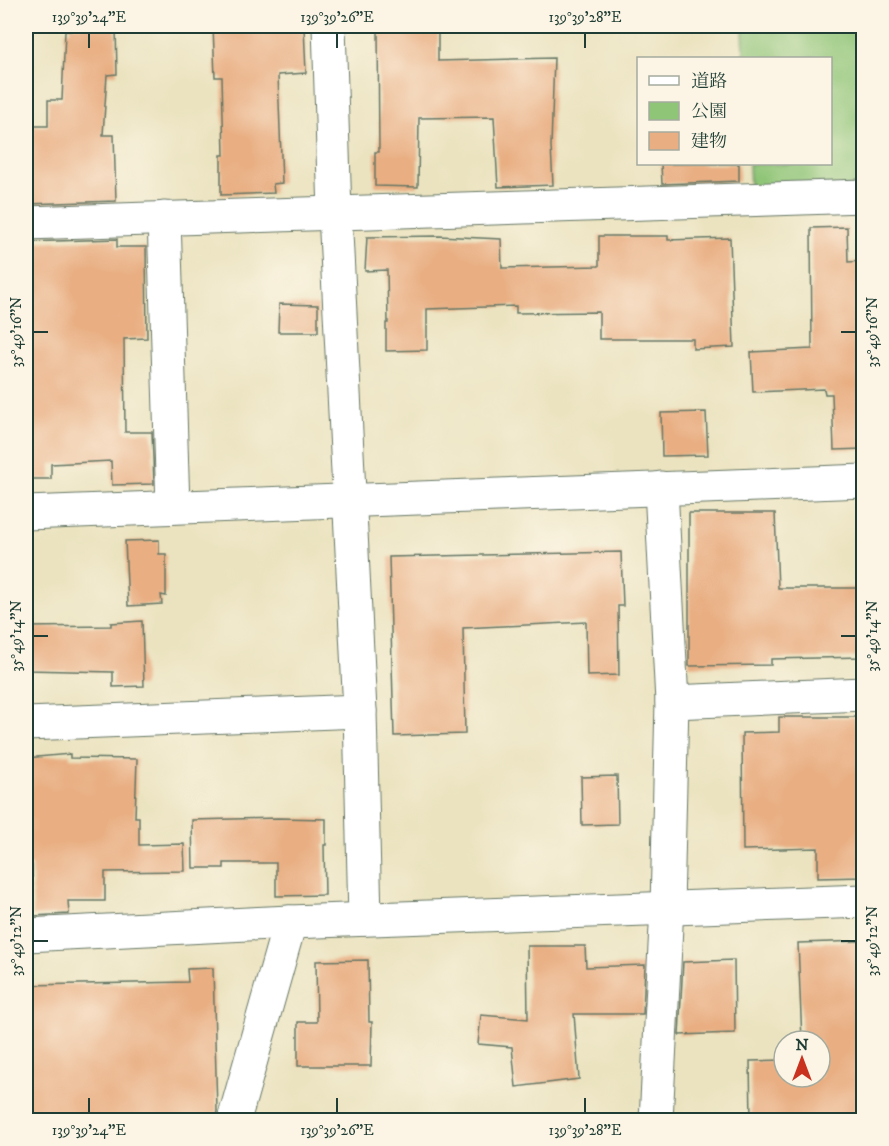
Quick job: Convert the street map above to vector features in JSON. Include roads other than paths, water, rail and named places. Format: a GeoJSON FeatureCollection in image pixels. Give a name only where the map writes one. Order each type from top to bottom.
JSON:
{"type":"FeatureCollection","features":[{"type":"Feature","properties":{"kind":"street"},"geometry":{"type":"LineString","coordinates":[[329,26],[335,213],[360,711],[365,919]]}},
{"type":"Feature","properties":{"kind":"street"},"geometry":{"type":"LineString","coordinates":[[26,223],[864,196]]}},
{"type":"Feature","properties":{"kind":"street"},"geometry":{"type":"LineString","coordinates":[[164,218],[173,507]]}},
{"type":"Feature","properties":{"kind":"street"},"geometry":{"type":"LineString","coordinates":[[26,513],[864,481]]}},
{"type":"Feature","properties":{"kind":"street"},"geometry":{"type":"LineString","coordinates":[[656,1120],[667,907],[672,702],[661,488]]}},
{"type":"Feature","properties":{"kind":"street"},"geometry":{"type":"LineString","coordinates":[[672,702],[864,694]]}},
{"type":"Feature","properties":{"kind":"street"},"geometry":{"type":"LineString","coordinates":[[26,724],[360,711]]}},
{"type":"Feature","properties":{"kind":"street"},"geometry":{"type":"LineString","coordinates":[[26,934],[864,901]]}},
{"type":"Feature","properties":{"kind":"street"},"geometry":{"type":"LineString","coordinates":[[234,1120],[290,922]]}}]}
